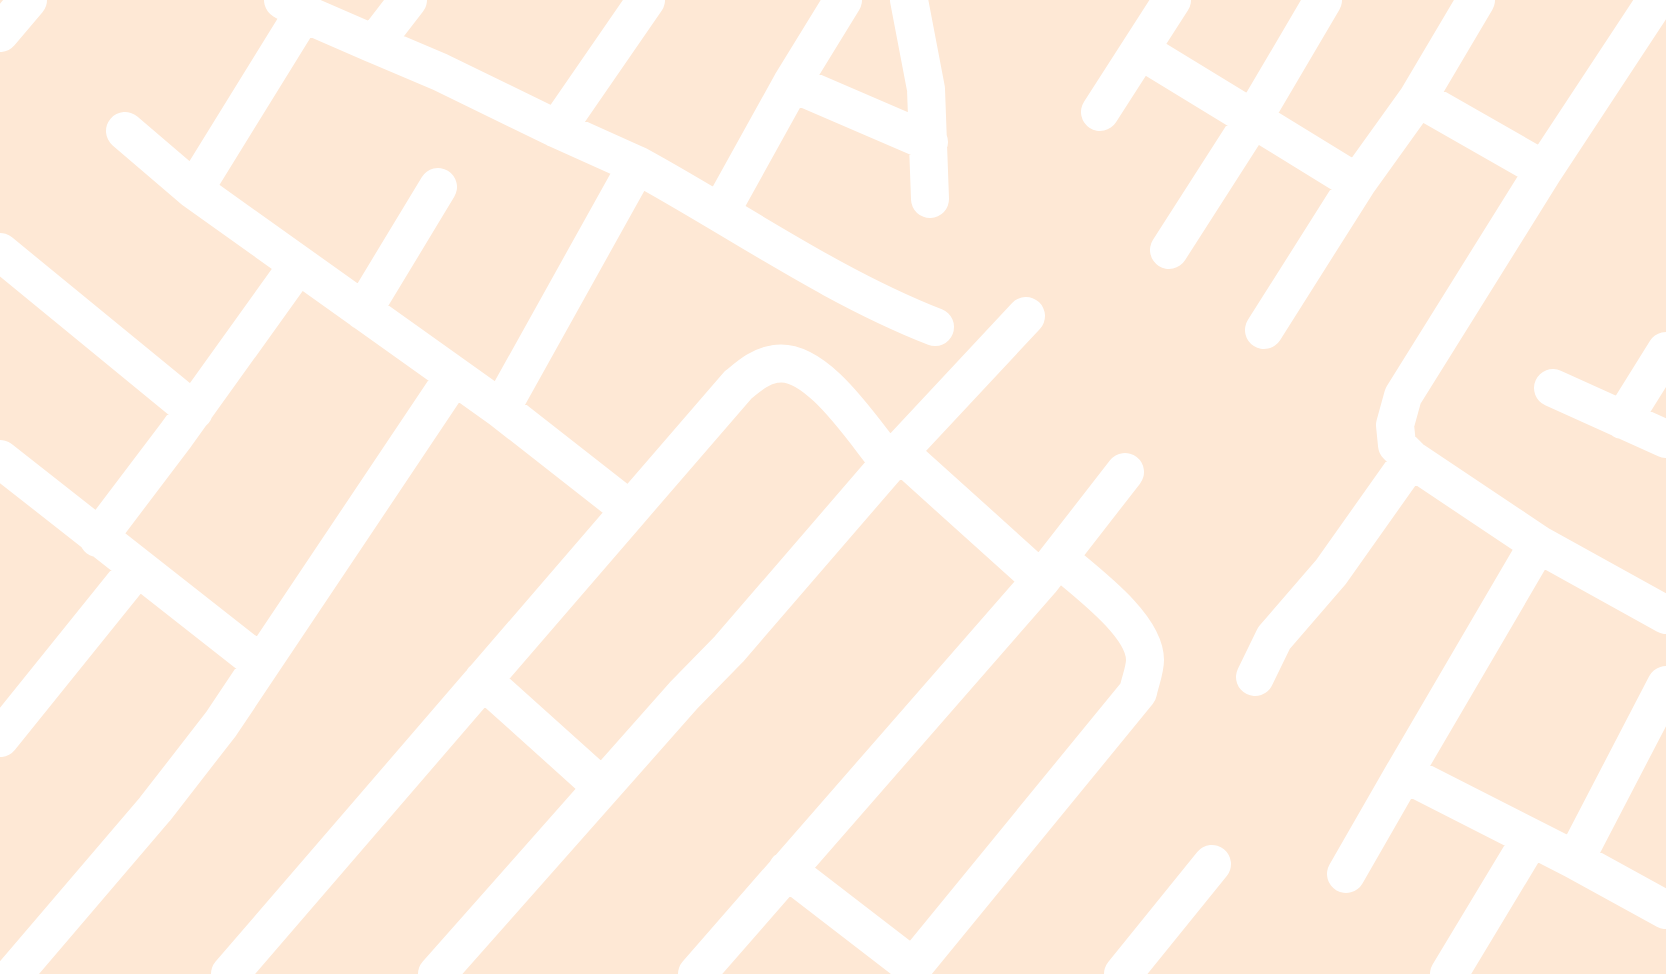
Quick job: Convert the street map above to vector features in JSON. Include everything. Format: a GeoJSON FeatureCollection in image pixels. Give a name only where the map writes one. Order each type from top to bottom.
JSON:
{"type":"FeatureCollection","features":[{"type":"Feature","properties":{"kind":"street"},"geometry":{"type":"LineString","coordinates":[[0,33],[28,0]]}},
{"type":"Feature","properties":{"kind":"street"},"geometry":{"type":"LineString","coordinates":[[374,44],[408,0]]}},
{"type":"Feature","properties":{"kind":"street"},"geometry":{"type":"LineString","coordinates":[[557,129],[646,0]]}},
{"type":"Feature","properties":{"kind":"street"},"geometry":{"type":"LineString","coordinates":[[722,211],[792,83],[843,0]]}},
{"type":"Feature","properties":{"kind":"street"},"geometry":{"type":"LineString","coordinates":[[909,0],[926,89],[930,199]]}},
{"type":"Feature","properties":{"kind":"street"},"geometry":{"type":"LineString","coordinates":[[1100,112],[1172,0]]}},
{"type":"Feature","properties":{"kind":"street"},"geometry":{"type":"LineString","coordinates":[[1169,250],[1253,119],[1323,0]]}},
{"type":"Feature","properties":{"kind":"street"},"geometry":{"type":"LineString","coordinates":[[1264,330],[1357,183],[1418,98],[1476,0]]}},
{"type":"Feature","properties":{"kind":"street"},"geometry":{"type":"LineString","coordinates":[[1656,0],[1544,170],[1404,396],[1395,425],[1397,445],[1411,459],[1538,544],[1666,615]]}},
{"type":"Feature","properties":{"kind":"street"},"geometry":{"type":"LineString","coordinates":[[194,190],[293,6],[638,165],[722,211],[843,285],[935,327]]}},
{"type":"Feature","properties":{"kind":"street"},"geometry":{"type":"LineString","coordinates":[[1140,50],[1357,183]]}},
{"type":"Feature","properties":{"kind":"street"},"geometry":{"type":"LineString","coordinates":[[792,83],[929,142]]}},
{"type":"Feature","properties":{"kind":"street"},"geometry":{"type":"LineString","coordinates":[[1418,98],[1544,170]]}},
{"type":"Feature","properties":{"kind":"street"},"geometry":{"type":"LineString","coordinates":[[125,131],[194,190],[501,410],[630,510]]}},
{"type":"Feature","properties":{"kind":"street"},"geometry":{"type":"LineString","coordinates":[[501,410],[638,165]]}},
{"type":"Feature","properties":{"kind":"street"},"geometry":{"type":"LineString","coordinates":[[363,311],[438,187]]}},
{"type":"Feature","properties":{"kind":"street"},"geometry":{"type":"LineString","coordinates":[[0,253],[194,411]]}},
{"type":"Feature","properties":{"kind":"street"},"geometry":{"type":"LineString","coordinates":[[98,538],[194,411],[298,265]]}},
{"type":"Feature","properties":{"kind":"street"},"geometry":{"type":"LineString","coordinates":[[437,974],[729,649],[894,457],[1026,316]]}},
{"type":"Feature","properties":{"kind":"street"},"geometry":{"type":"LineString","coordinates":[[1623,420],[1666,351]]}},
{"type":"Feature","properties":{"kind":"street"},"geometry":{"type":"LineString","coordinates":[[230,974],[738,385],[756,371],[775,364],[794,364],[823,382],[894,457],[1050,569],[1113,606],[1134,631],[1145,658],[1138,692],[913,972],[788,870]]}},
{"type":"Feature","properties":{"kind":"street"},"geometry":{"type":"LineString","coordinates":[[15,974],[155,809],[222,724],[454,376]]}},
{"type":"Feature","properties":{"kind":"street"},"geometry":{"type":"LineString","coordinates":[[1553,387],[1666,439]]}},
{"type":"Feature","properties":{"kind":"street"},"geometry":{"type":"LineString","coordinates":[[0,459],[261,664]]}},
{"type":"Feature","properties":{"kind":"street"},"geometry":{"type":"LineString","coordinates":[[1255,677],[1275,638],[1331,572],[1411,459]]}},
{"type":"Feature","properties":{"kind":"street"},"geometry":{"type":"LineString","coordinates":[[698,974],[1050,569],[1125,472]]}},
{"type":"Feature","properties":{"kind":"street"},"geometry":{"type":"LineString","coordinates":[[1346,874],[1538,544]]}},
{"type":"Feature","properties":{"kind":"street"},"geometry":{"type":"LineString","coordinates":[[0,738],[137,568]]}},
{"type":"Feature","properties":{"kind":"street"},"geometry":{"type":"LineString","coordinates":[[483,680],[603,787]]}},
{"type":"Feature","properties":{"kind":"street"},"geometry":{"type":"LineString","coordinates":[[1575,860],[1666,685]]}},
{"type":"Feature","properties":{"kind":"street"},"geometry":{"type":"LineString","coordinates":[[1404,774],[1575,860],[1666,910]]}},
{"type":"Feature","properties":{"kind":"street"},"geometry":{"type":"LineString","coordinates":[[1449,974],[1531,838]]}},
{"type":"Feature","properties":{"kind":"street"},"geometry":{"type":"LineString","coordinates":[[1123,974],[1212,864]]}}]}
